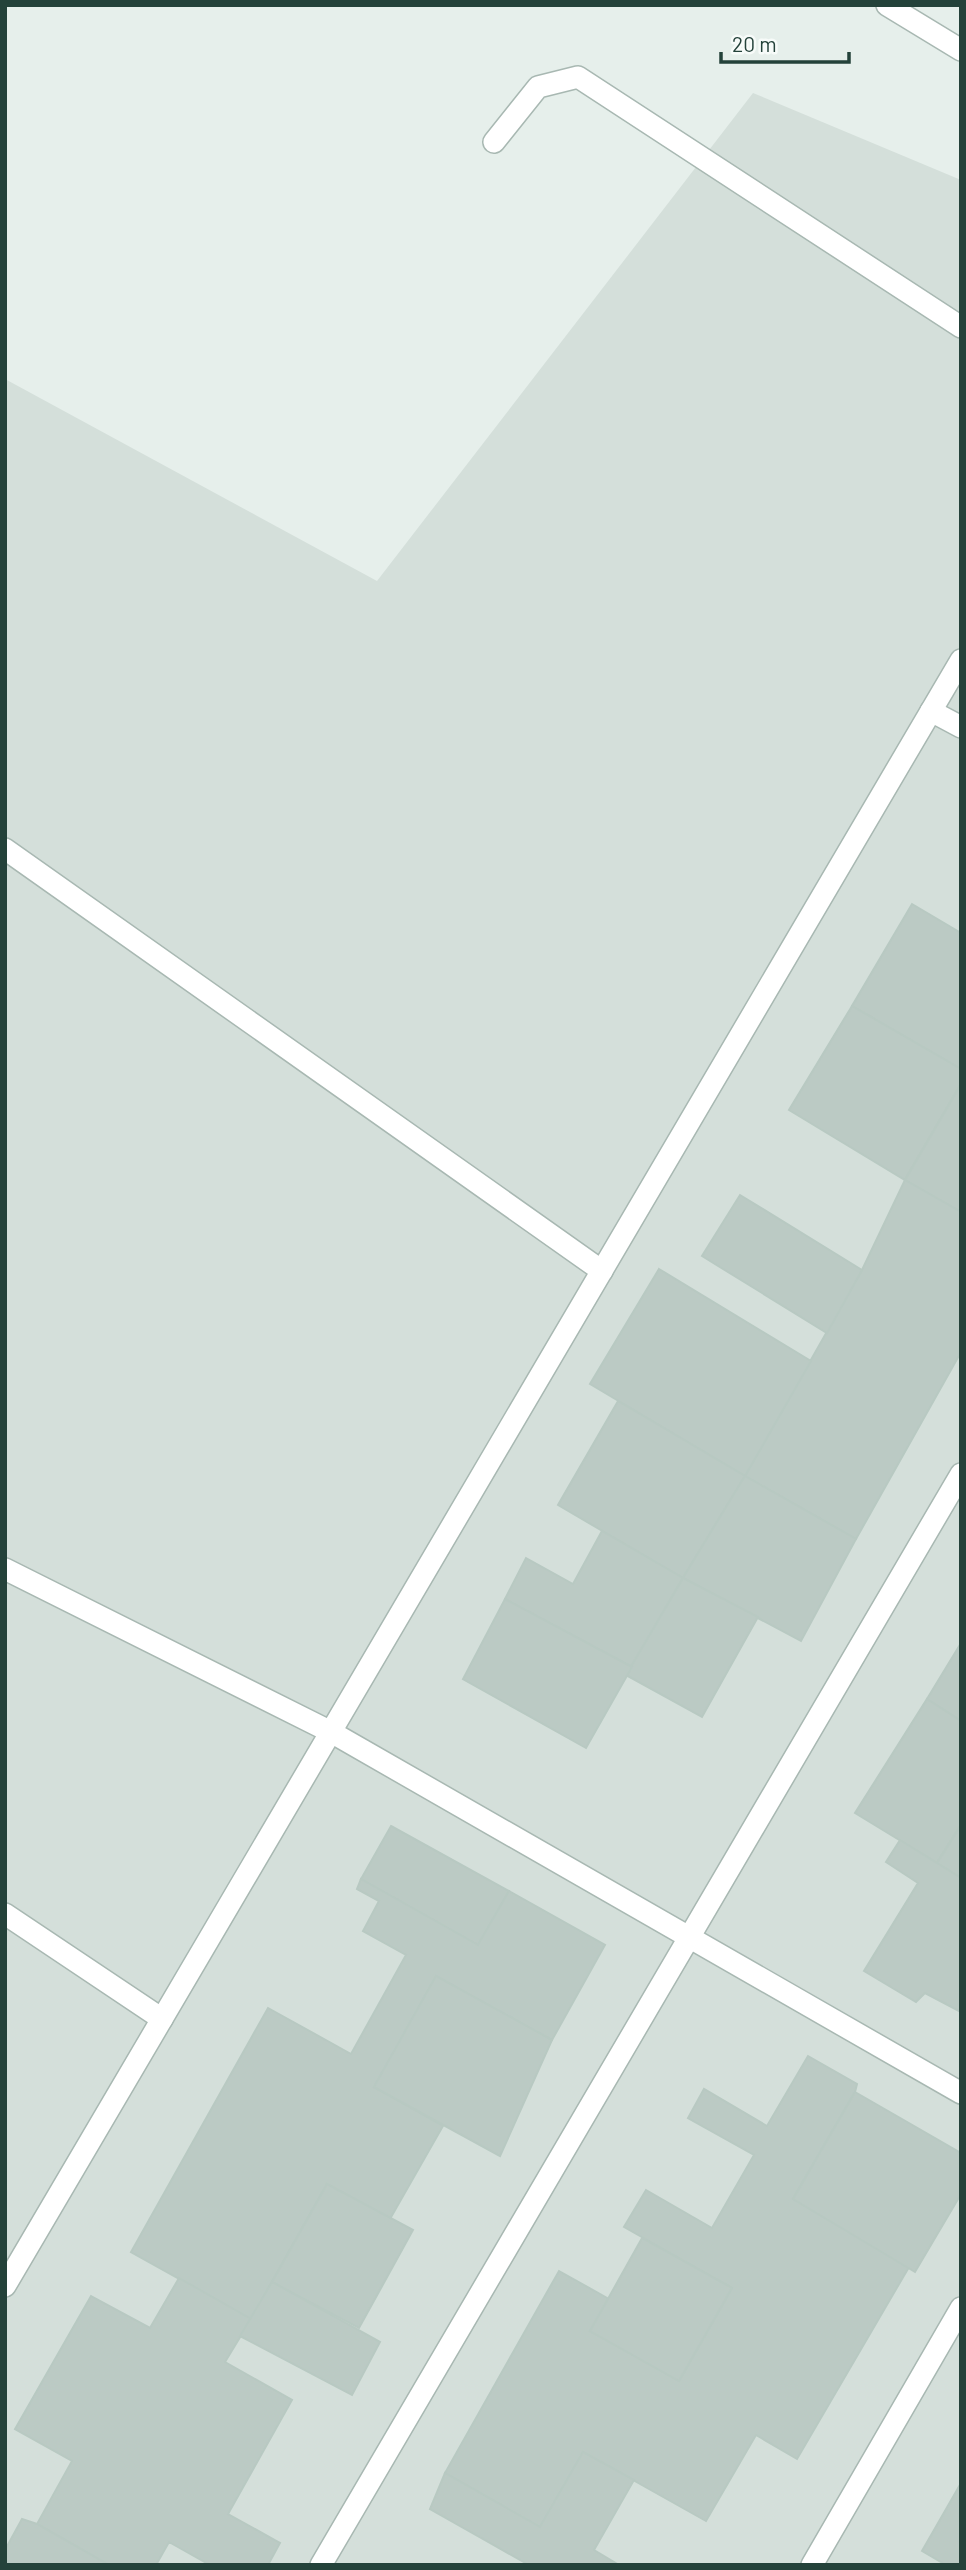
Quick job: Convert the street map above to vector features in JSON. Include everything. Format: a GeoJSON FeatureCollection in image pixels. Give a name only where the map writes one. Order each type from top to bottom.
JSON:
{"type":"FeatureCollection","features":[{"type":"Feature","properties":{"kind":"street"},"geometry":{"type":"LineString","coordinates":[[887,5],[961,50]]}},
{"type":"Feature","properties":{"kind":"street"},"geometry":{"type":"LineString","coordinates":[[494,142],[538,87],[578,77],[961,327]]}},
{"type":"Feature","properties":{"kind":"street"},"geometry":{"type":"LineString","coordinates":[[5,2286],[961,660]]}},
{"type":"Feature","properties":{"kind":"street"},"geometry":{"type":"LineString","coordinates":[[930,711],[961,727]]}},
{"type":"Feature","properties":{"kind":"street"},"geometry":{"type":"LineString","coordinates":[[5,849],[602,1271]]}},
{"type":"Feature","properties":{"kind":"street"},"geometry":{"type":"LineString","coordinates":[[321,2565],[961,1474]]}},
{"type":"Feature","properties":{"kind":"street"},"geometry":{"type":"LineString","coordinates":[[5,1569],[331,1732],[961,2093]]}},
{"type":"Feature","properties":{"kind":"street"},"geometry":{"type":"LineString","coordinates":[[5,1914],[162,2019]]}},
{"type":"Feature","properties":{"kind":"street"},"geometry":{"type":"LineString","coordinates":[[812,2565],[961,2308]]}},
{"type":"Feature","properties":{"kind":"shaded area"},"geometry":{"type":"Polygon","coordinates":[[[753,93],[961,180],[961,2565],[5,2565],[5,379],[377,581],[753,93]]]}},
{"type":"Feature","properties":{"kind":"building"},"geometry":{"type":"Polygon","coordinates":[[[912,904],[961,933],[961,1069],[852,1006],[912,904]]]}},
{"type":"Feature","properties":{"kind":"building"},"geometry":{"type":"Polygon","coordinates":[[[852,1006],[961,1069],[961,1084],[905,1180],[789,1110],[852,1006]]]}},
{"type":"Feature","properties":{"kind":"building"},"geometry":{"type":"Polygon","coordinates":[[[961,1084],[961,1212],[905,1180],[961,1084]]]}},
{"type":"Feature","properties":{"kind":"building"},"geometry":{"type":"Polygon","coordinates":[[[905,1180],[961,1212],[961,1352],[856,1539],[745,1476],[862,1270],[905,1180]]]}},
{"type":"Feature","properties":{"kind":"building"},"geometry":{"type":"Polygon","coordinates":[[[740,1195],[862,1270],[827,1333],[702,1256],[740,1195]]]}},
{"type":"Feature","properties":{"kind":"building"},"geometry":{"type":"Polygon","coordinates":[[[659,1269],[811,1361],[745,1476],[590,1384],[659,1269]]]}},
{"type":"Feature","properties":{"kind":"building"},"geometry":{"type":"Polygon","coordinates":[[[618,1401],[745,1476],[683,1578],[558,1505],[618,1401]]]}},
{"type":"Feature","properties":{"kind":"building"},"geometry":{"type":"Polygon","coordinates":[[[745,1476],[856,1539],[801,1641],[683,1578],[745,1476]]]}},
{"type":"Feature","properties":{"kind":"building"},"geometry":{"type":"Polygon","coordinates":[[[602,1531],[683,1578],[632,1667],[505,1599],[526,1558],[573,1584],[602,1531]]]}},
{"type":"Feature","properties":{"kind":"building"},"geometry":{"type":"Polygon","coordinates":[[[683,1578],[758,1617],[702,1717],[626,1675],[683,1578]]]}},
{"type":"Feature","properties":{"kind":"building"},"geometry":{"type":"Polygon","coordinates":[[[505,1599],[632,1667],[586,1748],[463,1679],[505,1599]]]}},
{"type":"Feature","properties":{"kind":"building"},"geometry":{"type":"Polygon","coordinates":[[[961,1643],[961,1721],[927,1699],[961,1643]]]}},
{"type":"Feature","properties":{"kind":"building"},"geometry":{"type":"Polygon","coordinates":[[[927,1699],[961,1721],[961,1825],[937,1863],[855,1813],[927,1699]]]}},
{"type":"Feature","properties":{"kind":"building"},"geometry":{"type":"Polygon","coordinates":[[[961,1825],[961,1878],[937,1863],[961,1825]]]}},
{"type":"Feature","properties":{"kind":"building"},"geometry":{"type":"Polygon","coordinates":[[[391,1826],[509,1891],[478,1945],[361,1879],[391,1826]]]}},
{"type":"Feature","properties":{"kind":"building"},"geometry":{"type":"Polygon","coordinates":[[[900,1840],[961,1878],[961,2012],[925,1993],[916,2002],[864,1971],[918,1883],[886,1862],[900,1840]]]}},
{"type":"Feature","properties":{"kind":"building"},"geometry":{"type":"Polygon","coordinates":[[[361,1879],[478,1945],[509,1891],[605,1945],[552,2040],[436,1976],[374,2087],[443,2126],[390,2219],[327,2184],[251,2319],[131,2252],[268,2008],[351,2054],[406,1955],[363,1931],[379,1901],[357,1889],[361,1879]]]}},
{"type":"Feature","properties":{"kind":"building"},"geometry":{"type":"Polygon","coordinates":[[[436,1976],[552,2040],[500,2156],[374,2087],[436,1976]]]}},
{"type":"Feature","properties":{"kind":"building"},"geometry":{"type":"Polygon","coordinates":[[[808,2056],[857,2084],[855,2092],[793,2199],[909,2267],[797,2459],[756,2435],[706,2521],[583,2452],[540,2527],[445,2473],[559,2271],[609,2299],[590,2331],[679,2381],[732,2288],[624,2227],[646,2190],[712,2228],[754,2155],[688,2118],[704,2089],[767,2126],[808,2056]]]}},
{"type":"Feature","properties":{"kind":"building"},"geometry":{"type":"Polygon","coordinates":[[[855,2092],[961,2153],[961,2194],[915,2272],[793,2199],[855,2092]]]}},
{"type":"Feature","properties":{"kind":"building"},"geometry":{"type":"Polygon","coordinates":[[[327,2184],[413,2230],[359,2328],[272,2282],[327,2184]]]}},
{"type":"Feature","properties":{"kind":"building"},"geometry":{"type":"Polygon","coordinates":[[[642,2238],[732,2288],[679,2381],[590,2331],[642,2238]]]}},
{"type":"Feature","properties":{"kind":"building"},"geometry":{"type":"Polygon","coordinates":[[[179,2278],[251,2319],[225,2362],[292,2400],[228,2514],[280,2543],[268,2565],[210,2565],[169,2542],[156,2565],[109,2565],[37,2524],[72,2461],[15,2429],[91,2296],[150,2328],[179,2278]]]}},
{"type":"Feature","properties":{"kind":"building"},"geometry":{"type":"Polygon","coordinates":[[[272,2282],[380,2342],[352,2395],[240,2336],[272,2282]]]}},
{"type":"Feature","properties":{"kind":"building"},"geometry":{"type":"Polygon","coordinates":[[[583,2452],[634,2480],[594,2550],[619,2565],[529,2565],[430,2509],[445,2473],[540,2527],[583,2452]]]}},
{"type":"Feature","properties":{"kind":"building"},"geometry":{"type":"Polygon","coordinates":[[[961,2483],[961,2565],[946,2565],[922,2551],[961,2483]]]}},
{"type":"Feature","properties":{"kind":"building"},"geometry":{"type":"Polygon","coordinates":[[[22,2519],[37,2524],[109,2565],[5,2565],[5,2550],[22,2519]]]}}]}
